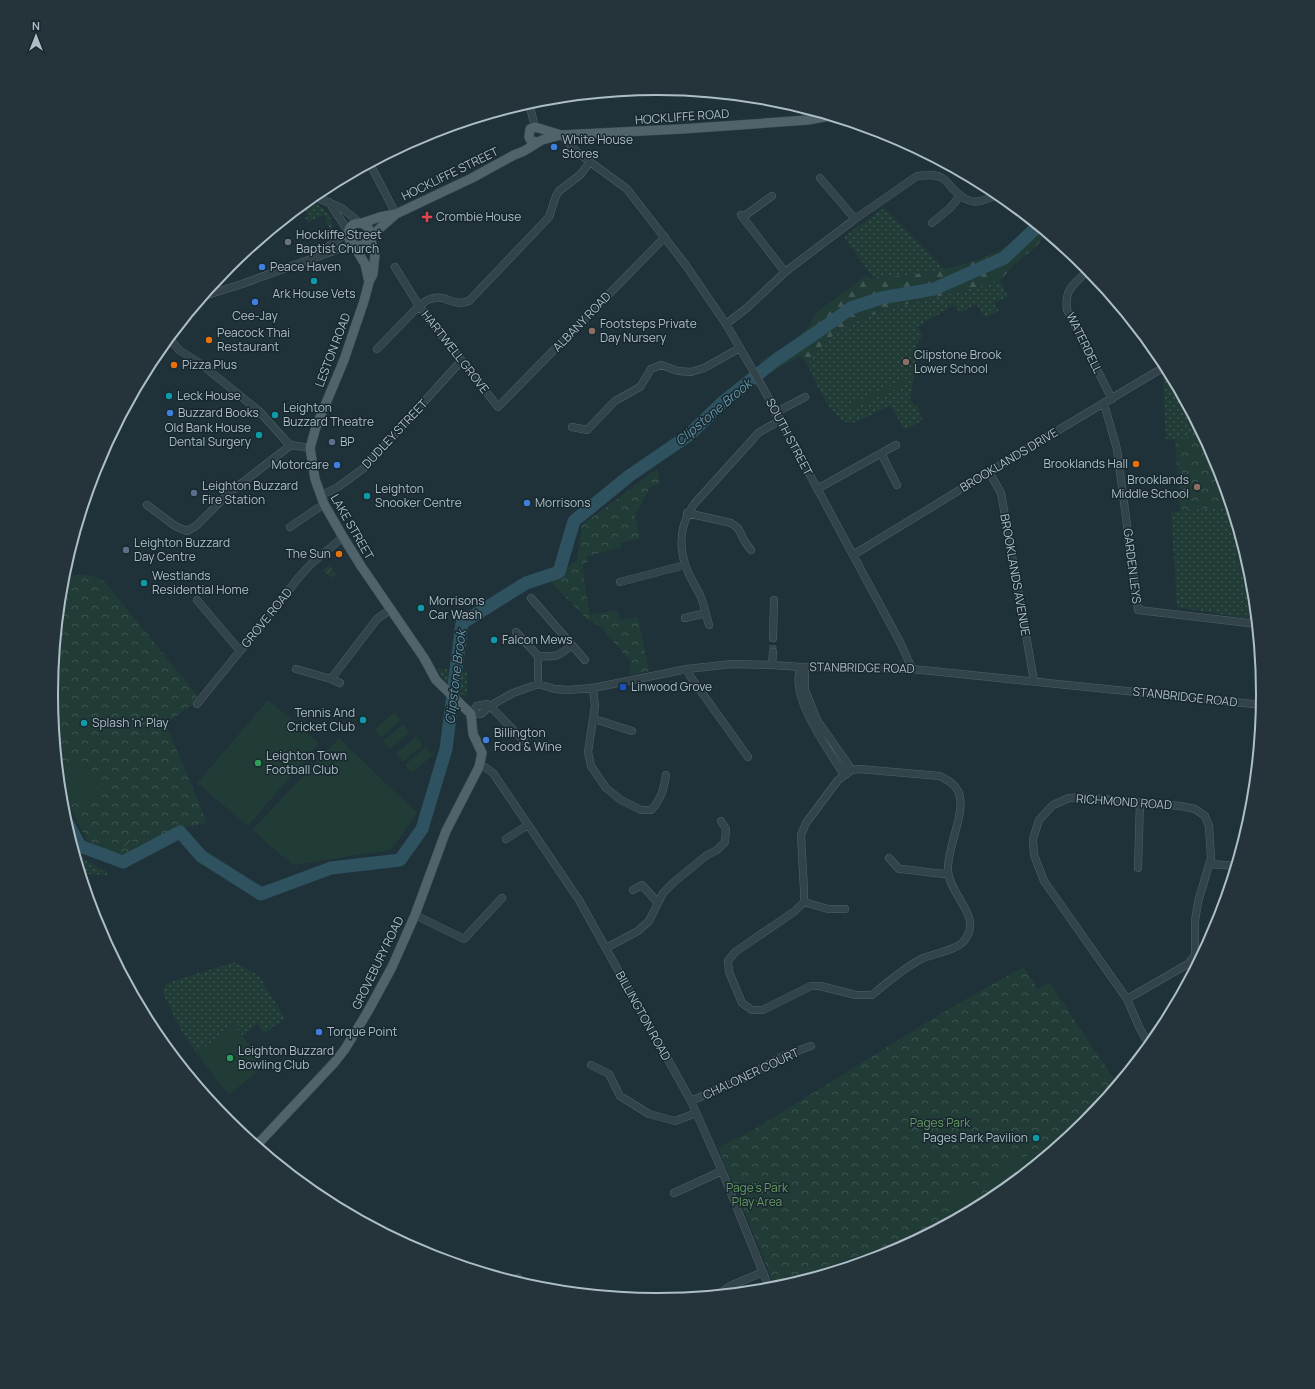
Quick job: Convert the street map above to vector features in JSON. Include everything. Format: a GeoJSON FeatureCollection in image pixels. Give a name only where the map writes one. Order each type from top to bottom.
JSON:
{"type":"FeatureCollection","features":[{"type":"Feature","properties":{"kind":"main road","name":"HOCKLIFFE ROAD"},"geometry":{"type":"LineString","coordinates":[[540,141],[561,136],[682,129],[808,120],[821,118]]}},
{"type":"Feature","properties":{"kind":"main road","name":"HOCKLIFFE ROAD"},"geometry":{"type":"LineString","coordinates":[[538,128],[561,136]]}},
{"type":"Feature","properties":{"kind":"main road"},"geometry":{"type":"LineString","coordinates":[[538,128],[544,133],[540,141],[532,141],[529,137],[530,129],[538,128]]}},
{"type":"Feature","properties":{"kind":"main road","name":"HOCKLIFFE STREET"},"geometry":{"type":"LineString","coordinates":[[514,155],[529,137]]}},
{"type":"Feature","properties":{"kind":"main road","name":"HOCKLIFFE STREET"},"geometry":{"type":"LineString","coordinates":[[361,223],[396,214],[472,178],[540,141]]}},
{"type":"Feature","properties":{"kind":"main road","name":"HOCKLIFFE STREET"},"geometry":{"type":"LineString","coordinates":[[370,238],[396,214]]}},
{"type":"Feature","properties":{"kind":"main road"},"geometry":{"type":"LineString","coordinates":[[354,224],[365,224],[370,230],[370,238],[368,242],[361,246],[353,244],[348,239],[348,231],[354,224]]}},
{"type":"Feature","properties":{"kind":"main road","name":"LESTON ROAD"},"geometry":{"type":"LineString","coordinates":[[310,448],[322,410],[344,360],[369,282],[373,274],[374,254],[370,238]]}},
{"type":"Feature","properties":{"kind":"main road","name":"LESTON ROAD"},"geometry":{"type":"LineString","coordinates":[[353,244],[365,264],[369,282]]}},
{"type":"Feature","properties":{"kind":"main road","name":"LAKE STREET"},"geometry":{"type":"LineString","coordinates":[[310,448],[315,479],[322,500],[343,537],[436,680],[471,714]]}},
{"type":"Feature","properties":{"kind":"main road"},"geometry":{"type":"LineString","coordinates":[[471,714],[473,734],[482,753],[480,764]]}},
{"type":"Feature","properties":{"kind":"main road","name":"GROVEBURY ROAD"},"geometry":{"type":"LineString","coordinates":[[259,1142],[334,1063],[345,1049],[370,1008],[392,967],[415,915],[446,831],[480,764]]}},
{"type":"Feature","properties":{"kind":"street"},"geometry":{"type":"LineString","coordinates":[[531,109],[538,128]]}},
{"type":"Feature","properties":{"kind":"street"},"geometry":{"type":"LineString","coordinates":[[806,114],[808,120]]}},
{"type":"Feature","properties":{"kind":"street","name":"SOUTH STREET"},"geometry":{"type":"LineString","coordinates":[[561,136],[578,153],[627,189],[685,264],[726,324],[762,386],[779,421],[901,644],[912,669]]}},
{"type":"Feature","properties":{"kind":"street"},"geometry":{"type":"LineString","coordinates":[[395,267],[419,306],[428,299],[434,297],[463,302],[472,299],[549,217],[559,191],[580,175],[590,162]]}},
{"type":"Feature","properties":{"kind":"street"},"geometry":{"type":"LineString","coordinates":[[372,168],[396,214]]}},
{"type":"Feature","properties":{"kind":"street"},"geometry":{"type":"LineString","coordinates":[[726,324],[748,307],[785,272],[855,219],[917,176],[930,175],[941,177],[960,196],[972,202],[983,202],[993,197]]}},
{"type":"Feature","properties":{"kind":"street"},"geometry":{"type":"LineString","coordinates":[[820,178],[855,219]]}},
{"type":"Feature","properties":{"kind":"street"},"geometry":{"type":"LineString","coordinates":[[772,196],[742,216],[785,272]]}},
{"type":"Feature","properties":{"kind":"street"},"geometry":{"type":"LineString","coordinates":[[932,222],[950,208],[960,196]]}},
{"type":"Feature","properties":{"kind":"street"},"geometry":{"type":"LineString","coordinates":[[320,199],[343,209],[361,223]]}},
{"type":"Feature","properties":{"kind":"street"},"geometry":{"type":"LineString","coordinates":[[314,257],[348,231],[328,202]]}},
{"type":"Feature","properties":{"kind":"street","name":"ALBANY ROAD"},"geometry":{"type":"LineString","coordinates":[[498,407],[665,237]]}},
{"type":"Feature","properties":{"kind":"street"},"geometry":{"type":"LineString","coordinates":[[213,293],[353,244]]}},
{"type":"Feature","properties":{"kind":"street","name":"WATERDELL"},"geometry":{"type":"LineString","coordinates":[[1084,274],[1068,290],[1066,303],[1067,310],[1112,399]]}},
{"type":"Feature","properties":{"kind":"street","name":"HARTWELL GROVE"},"geometry":{"type":"LineString","coordinates":[[377,349],[419,306],[498,407]]}},
{"type":"Feature","properties":{"kind":"street"},"geometry":{"type":"LineString","coordinates":[[172,343],[179,350],[200,364],[259,411],[280,436],[292,445],[310,448]]}},
{"type":"Feature","properties":{"kind":"street"},"geometry":{"type":"LineString","coordinates":[[572,426],[588,430],[615,401],[640,386],[651,369],[661,365],[678,371],[691,372],[704,368],[740,348]]}},
{"type":"Feature","properties":{"kind":"street","name":"DUDLEY STREET"},"geometry":{"type":"LineString","coordinates":[[290,527],[338,487],[364,468],[461,361]]}},
{"type":"Feature","properties":{"kind":"street","name":"BROOKLANDS DRIVE"},"geometry":{"type":"LineString","coordinates":[[852,555],[1161,369]]}},
{"type":"Feature","properties":{"kind":"street"},"geometry":{"type":"LineString","coordinates":[[776,413],[805,397]]}},
{"type":"Feature","properties":{"kind":"street","name":"GARDEN LEYS"},"geometry":{"type":"LineString","coordinates":[[1104,404],[1117,449],[1138,610],[1253,624]]}},
{"type":"Feature","properties":{"kind":"street"},"geometry":{"type":"LineString","coordinates":[[709,625],[701,596],[685,565],[681,545],[683,524],[695,503],[758,434],[779,421]]}},
{"type":"Feature","properties":{"kind":"street"},"geometry":{"type":"LineString","coordinates":[[147,505],[175,526],[187,531],[196,526],[229,493],[292,445]]}},
{"type":"Feature","properties":{"kind":"street"},"geometry":{"type":"LineString","coordinates":[[817,489],[896,445]]}},
{"type":"Feature","properties":{"kind":"street"},"geometry":{"type":"LineString","coordinates":[[881,453],[898,485]]}},
{"type":"Feature","properties":{"kind":"street","name":"BROOKLANDS AVENUE"},"geometry":{"type":"LineString","coordinates":[[989,472],[1001,492],[1034,681]]}},
{"type":"Feature","properties":{"kind":"street"},"geometry":{"type":"LineString","coordinates":[[688,513],[731,523],[738,528],[751,550]]}},
{"type":"Feature","properties":{"kind":"street","name":"GROVE ROAD"},"geometry":{"type":"LineString","coordinates":[[197,704],[263,624],[299,577],[312,563],[343,537]]}},
{"type":"Feature","properties":{"kind":"street"},"geometry":{"type":"LineString","coordinates":[[620,582],[685,565]]}},
{"type":"Feature","properties":{"kind":"street"},"geometry":{"type":"LineString","coordinates":[[532,598],[585,660]]}},
{"type":"Feature","properties":{"kind":"street"},"geometry":{"type":"LineString","coordinates":[[197,600],[240,650]]}},
{"type":"Feature","properties":{"kind":"street"},"geometry":{"type":"LineString","coordinates":[[773,638],[774,600]]}},
{"type":"Feature","properties":{"kind":"street"},"geometry":{"type":"LineString","coordinates":[[330,680],[377,619],[391,609]]}},
{"type":"Feature","properties":{"kind":"street"},"geometry":{"type":"LineString","coordinates":[[685,618],[706,613]]}},
{"type":"Feature","properties":{"kind":"street"},"geometry":{"type":"LineString","coordinates":[[490,706],[513,693],[538,684],[538,656],[516,632]]}},
{"type":"Feature","properties":{"kind":"street"},"geometry":{"type":"LineString","coordinates":[[538,656],[553,657],[561,655],[572,646]]}},
{"type":"Feature","properties":{"kind":"street"},"geometry":{"type":"LineString","coordinates":[[772,665],[773,652]]}},
{"type":"Feature","properties":{"kind":"street","name":"STANBRIDGE ROAD"},"geometry":{"type":"LineString","coordinates":[[538,684],[555,689],[568,690],[593,688],[687,668],[732,664],[772,665],[912,669],[1257,704]]}},
{"type":"Feature","properties":{"kind":"street"},"geometry":{"type":"LineString","coordinates":[[801,667],[805,673],[806,690],[816,720],[852,770]]}},
{"type":"Feature","properties":{"kind":"street"},"geometry":{"type":"LineString","coordinates":[[801,667],[799,673],[800,694],[812,723],[844,775]]}},
{"type":"Feature","properties":{"kind":"street"},"geometry":{"type":"LineString","coordinates":[[296,668],[340,683]]}},
{"type":"Feature","properties":{"kind":"street"},"geometry":{"type":"LineString","coordinates":[[687,668],[690,676],[748,757]]}},
{"type":"Feature","properties":{"kind":"street"},"geometry":{"type":"LineString","coordinates":[[593,688],[595,706],[594,719],[588,752],[590,766],[606,788],[621,800],[641,810],[651,810],[657,804],[663,789],[666,775]]}},
{"type":"Feature","properties":{"kind":"street"},"geometry":{"type":"LineString","coordinates":[[471,714],[477,706],[487,704],[524,741]]}},
{"type":"Feature","properties":{"kind":"street"},"geometry":{"type":"LineString","coordinates":[[594,719],[632,731]]}},
{"type":"Feature","properties":{"kind":"street","name":"BILLINGTON ROAD"},"geometry":{"type":"LineString","coordinates":[[480,764],[493,774],[528,825],[579,900],[606,948],[691,1102],[722,1171],[767,1283]]}},
{"type":"Feature","properties":{"kind":"street"},"geometry":{"type":"LineString","coordinates":[[859,769],[940,776],[952,783],[959,792],[961,807],[947,861],[948,874],[951,885],[971,919],[970,933],[962,944],[920,960],[886,983],[872,995],[856,995],[820,986],[811,986],[763,1010],[752,1010],[742,1002],[729,972],[728,961],[735,952],[795,911],[804,902],[801,835],[806,823],[838,780],[852,770],[859,769]]}},
{"type":"Feature","properties":{"kind":"street","name":"RICHMOND ROAD"},"geometry":{"type":"LineString","coordinates":[[1127,999],[1188,964],[1195,956],[1195,921],[1198,902],[1211,858],[1209,826],[1205,816],[1195,809],[1181,806],[1070,798],[1053,805],[1039,820],[1033,839],[1034,856],[1044,881],[1127,999],[1147,1040]]}},
{"type":"Feature","properties":{"kind":"street"},"geometry":{"type":"LineString","coordinates":[[1138,868],[1140,803]]}},
{"type":"Feature","properties":{"kind":"street"},"geometry":{"type":"LineString","coordinates":[[606,948],[638,931],[649,920],[663,893],[674,882],[707,855],[717,850],[725,842],[726,829],[721,821]]}},
{"type":"Feature","properties":{"kind":"street"},"geometry":{"type":"LineString","coordinates":[[506,840],[528,825]]}},
{"type":"Feature","properties":{"kind":"street"},"geometry":{"type":"LineString","coordinates":[[888,858],[899,869],[948,874]]}},
{"type":"Feature","properties":{"kind":"street"},"geometry":{"type":"LineString","coordinates":[[1210,864],[1232,866]]}},
{"type":"Feature","properties":{"kind":"street"},"geometry":{"type":"LineString","coordinates":[[633,890],[642,884],[658,903]]}},
{"type":"Feature","properties":{"kind":"street"},"geometry":{"type":"LineString","coordinates":[[415,915],[464,939],[502,898]]}},
{"type":"Feature","properties":{"kind":"street"},"geometry":{"type":"LineString","coordinates":[[804,902],[828,909],[845,909]]}},
{"type":"Feature","properties":{"kind":"street","name":"CHALONER COURT"},"geometry":{"type":"LineString","coordinates":[[691,1102],[746,1077],[783,1056],[811,1046]]}},
{"type":"Feature","properties":{"kind":"street"},"geometry":{"type":"LineString","coordinates":[[591,1065],[609,1074],[620,1096],[649,1114],[675,1121],[696,1113]]}},
{"type":"Feature","properties":{"kind":"street"},"geometry":{"type":"LineString","coordinates":[[674,1193],[722,1171]]}},
{"type":"Feature","properties":{"kind":"street"},"geometry":{"type":"LineString","coordinates":[[724,1290],[730,1286],[763,1272]]}},
{"type":"Feature","properties":{"kind":"green space"},"geometry":{"type":"Polygon","coordinates":[[[314,203],[324,209],[328,213],[332,222],[331,234],[324,215],[308,222],[305,218],[308,216],[305,210],[314,203]]]}},
{"type":"Feature","properties":{"kind":"green space"},"geometry":{"type":"Polygon","coordinates":[[[884,208],[945,270],[874,279],[844,237],[884,208]]]}},
{"type":"Feature","properties":{"kind":"green space"},"geometry":{"type":"Polygon","coordinates":[[[1030,226],[1044,237],[1035,248],[1015,263],[1000,281],[891,308],[851,323],[831,337],[816,352],[808,366],[801,356],[767,375],[759,361],[787,346],[808,328],[811,320],[817,312],[866,276],[874,279],[951,268],[970,263],[1005,247],[1023,234],[1030,226]]]}},
{"type":"Feature","properties":{"kind":"green space"},"geometry":{"type":"Polygon","coordinates":[[[1000,281],[1008,297],[994,303],[999,311],[986,318],[976,304],[960,313],[954,305],[917,327],[923,335],[917,343],[910,399],[914,405],[917,405],[923,420],[905,430],[890,405],[851,423],[844,421],[831,409],[820,391],[808,366],[815,352],[831,337],[851,323],[891,308],[1000,281]]]}},
{"type":"Feature","properties":{"kind":"green space"},"geometry":{"type":"Polygon","coordinates":[[[1165,376],[1177,395],[1198,436],[1166,440],[1163,377],[1165,376]]]}},
{"type":"Feature","properties":{"kind":"green space"},"geometry":{"type":"Polygon","coordinates":[[[903,380],[905,385],[850,410],[848,405],[903,380]]]}},
{"type":"Feature","properties":{"kind":"green space"},"geometry":{"type":"Polygon","coordinates":[[[1198,436],[1226,506],[1180,511],[1175,438],[1198,436]]]}},
{"type":"Feature","properties":{"kind":"green space"},"geometry":{"type":"Polygon","coordinates":[[[657,469],[660,483],[650,487],[635,515],[640,538],[621,543],[621,548],[587,556],[587,563],[583,564],[590,615],[617,610],[620,620],[638,617],[649,671],[629,675],[631,662],[601,627],[587,619],[550,581],[577,560],[582,525],[657,469]]]}},
{"type":"Feature","properties":{"kind":"green space"},"geometry":{"type":"Polygon","coordinates":[[[1226,506],[1237,539],[1252,619],[1177,607],[1171,512],[1226,506]]]}},
{"type":"Feature","properties":{"kind":"green space"},"geometry":{"type":"Polygon","coordinates":[[[1238,545],[1246,583],[1240,574],[1238,567],[1238,545]]]}},
{"type":"Feature","properties":{"kind":"green space"},"geometry":{"type":"Polygon","coordinates":[[[329,565],[336,574],[331,578],[323,570],[329,565]]]}},
{"type":"Feature","properties":{"kind":"green space"},"geometry":{"type":"Polygon","coordinates":[[[71,576],[93,576],[104,581],[197,695],[195,702],[166,724],[207,823],[180,828],[127,855],[106,852],[87,840],[69,805],[63,773],[59,734],[58,694],[59,655],[63,616],[71,576]]]}},
{"type":"Feature","properties":{"kind":"green space"},"geometry":{"type":"Polygon","coordinates":[[[438,668],[467,673],[466,697],[445,681],[438,668]]]}},
{"type":"Feature","properties":{"kind":"green space","name":"Leighton Town Football Club"},"geometry":{"type":"Polygon","coordinates":[[[268,700],[319,743],[248,826],[197,783],[268,700]]]}},
{"type":"Feature","properties":{"kind":"green space"},"geometry":{"type":"Polygon","coordinates":[[[394,712],[401,720],[381,738],[374,730],[394,712]]]}},
{"type":"Feature","properties":{"kind":"green space"},"geometry":{"type":"Polygon","coordinates":[[[403,724],[410,732],[390,749],[383,741],[403,724]]]}},
{"type":"Feature","properties":{"kind":"green space"},"geometry":{"type":"Polygon","coordinates":[[[416,736],[423,745],[403,762],[396,754],[416,736]]]}},
{"type":"Feature","properties":{"kind":"green space"},"geometry":{"type":"Polygon","coordinates":[[[339,738],[417,813],[391,850],[293,865],[252,830],[339,738]]]}},
{"type":"Feature","properties":{"kind":"green space"},"geometry":{"type":"Polygon","coordinates":[[[425,747],[433,755],[412,773],[405,765],[425,747]]]}},
{"type":"Feature","properties":{"kind":"green space"},"geometry":{"type":"Polygon","coordinates":[[[85,760],[101,795],[78,805],[63,771],[85,760]]]}},
{"type":"Feature","properties":{"kind":"green space"},"geometry":{"type":"Polygon","coordinates":[[[126,840],[137,843],[128,848],[118,844],[126,840]]]}},
{"type":"Feature","properties":{"kind":"green space"},"geometry":{"type":"Polygon","coordinates":[[[80,856],[110,875],[86,874],[80,856]]]}},
{"type":"Feature","properties":{"kind":"green space"},"geometry":{"type":"Polygon","coordinates":[[[235,962],[259,976],[285,1018],[265,1033],[257,1023],[243,1036],[233,1024],[197,1054],[180,1028],[162,991],[167,983],[235,962]]]}},
{"type":"Feature","properties":{"kind":"green space","name":"Pages Park"},"geometry":{"type":"Polygon","coordinates":[[[1023,967],[1038,989],[1049,982],[1115,1081],[1081,1118],[1053,1145],[991,1193],[957,1214],[923,1232],[874,1253],[846,1260],[813,1274],[773,1282],[718,1147],[750,1132],[947,1010],[1023,967]]]}},
{"type":"Feature","properties":{"kind":"green space","name":"Leighton Buzzard Bowling Club"},"geometry":{"type":"Polygon","coordinates":[[[233,1024],[265,1065],[229,1095],[197,1054],[233,1024]]]}},
{"type":"Feature","properties":{"kind":"green space"},"geometry":{"type":"Polygon","coordinates":[[[1038,1150],[1041,1155],[994,1191],[987,1177],[1038,1150]]]}},
{"type":"Feature","properties":{"kind":"green space"},"geometry":{"type":"Polygon","coordinates":[[[975,1183],[982,1198],[957,1214],[948,1196],[975,1183]]]}},
{"type":"Feature","properties":{"kind":"waterway","name":"Clipstone Brook"},"geometry":{"type":"LineString","coordinates":[[76,838],[80,846],[123,862],[180,832],[201,856],[261,894],[331,868],[400,860],[422,829],[446,749],[462,623],[526,583],[559,572],[574,521],[629,476],[689,435],[724,401],[776,360],[851,308],[881,298],[934,289],[1004,258],[1035,229]]}},
{"type":"Feature","properties":{"kind":"tunnel"},"geometry":{"type":"LineString","coordinates":[[773,638],[773,652]]}},
{"type":"Feature","properties":{"kind":"place","name":"White House Stores"},"geometry":{"type":"Point","coordinates":[554,147]}},
{"type":"Feature","properties":{"kind":"place","name":"Crombie House"},"geometry":{"type":"Point","coordinates":[427,217]}},
{"type":"Feature","properties":{"kind":"place","name":"Hockliffe Street Baptist Church"},"geometry":{"type":"Point","coordinates":[288,242]}},
{"type":"Feature","properties":{"kind":"place","name":"Peace Haven"},"geometry":{"type":"Point","coordinates":[262,267]}},
{"type":"Feature","properties":{"kind":"place","name":"Ark House Vets"},"geometry":{"type":"Point","coordinates":[314,281]}},
{"type":"Feature","properties":{"kind":"place","name":"Cee-Jay"},"geometry":{"type":"Point","coordinates":[255,302]}},
{"type":"Feature","properties":{"kind":"place","name":"Footsteps Private Day Nursery"},"geometry":{"type":"Point","coordinates":[592,331]}},
{"type":"Feature","properties":{"kind":"place","name":"Peacock Thai Restaurant"},"geometry":{"type":"Point","coordinates":[209,340]}},
{"type":"Feature","properties":{"kind":"place","name":"Clipstone Brook Lower School"},"geometry":{"type":"Point","coordinates":[906,362]}},
{"type":"Feature","properties":{"kind":"place","name":"Pizza Plus"},"geometry":{"type":"Point","coordinates":[174,365]}},
{"type":"Feature","properties":{"kind":"place","name":"Leck House"},"geometry":{"type":"Point","coordinates":[169,396]}},
{"type":"Feature","properties":{"kind":"place","name":"Buzzard Books"},"geometry":{"type":"Point","coordinates":[170,413]}},
{"type":"Feature","properties":{"kind":"place","name":"Leighton Buzzard Theatre"},"geometry":{"type":"Point","coordinates":[275,415]}},
{"type":"Feature","properties":{"kind":"place","name":"Old Bank House Dental Surgery"},"geometry":{"type":"Point","coordinates":[259,435]}},
{"type":"Feature","properties":{"kind":"place","name":"BP"},"geometry":{"type":"Point","coordinates":[332,442]}},
{"type":"Feature","properties":{"kind":"place","name":"Brooklands Hall"},"geometry":{"type":"Point","coordinates":[1136,464]}},
{"type":"Feature","properties":{"kind":"place","name":"Motorcare"},"geometry":{"type":"Point","coordinates":[337,465]}},
{"type":"Feature","properties":{"kind":"place","name":"Brooklands Middle School"},"geometry":{"type":"Point","coordinates":[1197,487]}},
{"type":"Feature","properties":{"kind":"place","name":"Leighton Buzzard Fire Station"},"geometry":{"type":"Point","coordinates":[194,493]}},
{"type":"Feature","properties":{"kind":"place","name":"Leighton Snooker Centre"},"geometry":{"type":"Point","coordinates":[367,496]}},
{"type":"Feature","properties":{"kind":"place","name":"Morrisons"},"geometry":{"type":"Point","coordinates":[527,503]}},
{"type":"Feature","properties":{"kind":"place","name":"Leighton Buzzard Day Centre"},"geometry":{"type":"Point","coordinates":[126,550]}},
{"type":"Feature","properties":{"kind":"place","name":"The Sun"},"geometry":{"type":"Point","coordinates":[339,554]}},
{"type":"Feature","properties":{"kind":"place","name":"Westlands Residential Home"},"geometry":{"type":"Point","coordinates":[144,583]}},
{"type":"Feature","properties":{"kind":"place","name":"Morrisons Car Wash"},"geometry":{"type":"Point","coordinates":[421,608]}},
{"type":"Feature","properties":{"kind":"place","name":"Falcon Mews"},"geometry":{"type":"Point","coordinates":[494,640]}},
{"type":"Feature","properties":{"kind":"place","name":"Linwood Grove"},"geometry":{"type":"Point","coordinates":[623,687]}},
{"type":"Feature","properties":{"kind":"place","name":"Tennis And Cricket Club"},"geometry":{"type":"Point","coordinates":[363,720]}},
{"type":"Feature","properties":{"kind":"place","name":"Splash 'n' Play"},"geometry":{"type":"Point","coordinates":[84,723]}},
{"type":"Feature","properties":{"kind":"place","name":"Billington Food & Wine"},"geometry":{"type":"Point","coordinates":[486,740]}},
{"type":"Feature","properties":{"kind":"place","name":"Leighton Town Football Club"},"geometry":{"type":"Point","coordinates":[258,763]}},
{"type":"Feature","properties":{"kind":"place","name":"Torque Point"},"geometry":{"type":"Point","coordinates":[319,1032]}},
{"type":"Feature","properties":{"kind":"place","name":"Leighton Buzzard Bowling Club"},"geometry":{"type":"Point","coordinates":[230,1058]}},
{"type":"Feature","properties":{"kind":"place","name":"Pages Park Pavilion"},"geometry":{"type":"Point","coordinates":[1036,1138]}},
{"type":"Feature","properties":{"kind":"park label","name":"Page's Park Play Area"},"geometry":{"type":"Point","coordinates":[757,1195]}}]}
